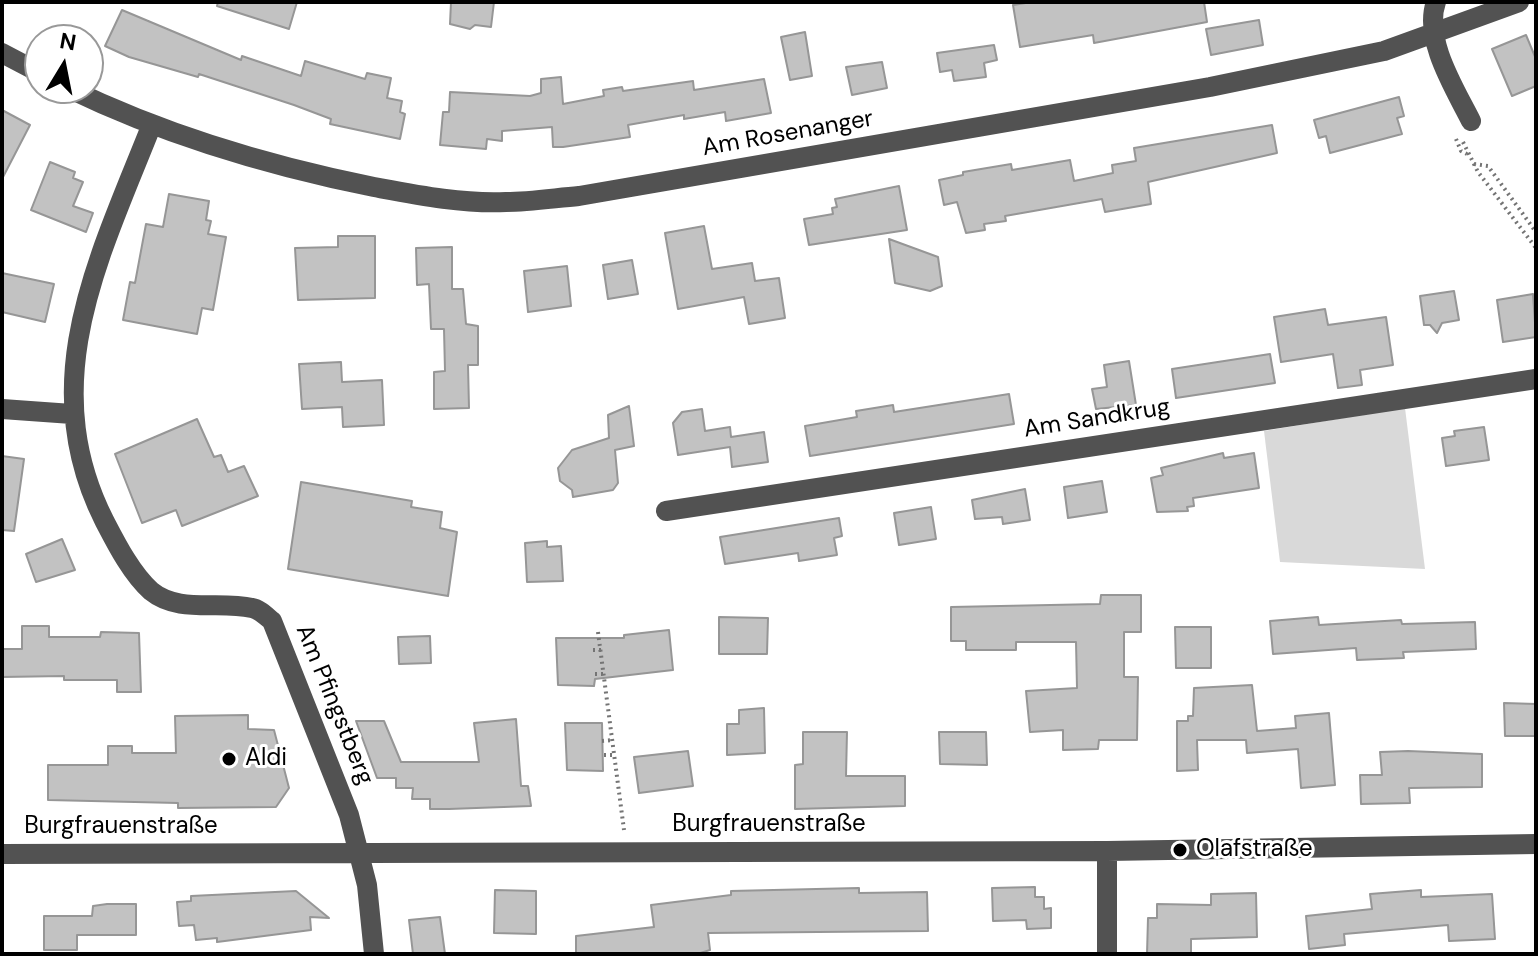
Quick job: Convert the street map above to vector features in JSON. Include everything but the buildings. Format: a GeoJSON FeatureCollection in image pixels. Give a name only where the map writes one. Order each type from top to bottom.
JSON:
{"type":"FeatureCollection","features":[{"type":"Feature","properties":{"kind":"street"},"geometry":{"type":"LineString","coordinates":[[1436,2],[1434,33],[1438,50],[1471,121]]}},
{"type":"Feature","properties":{"kind":"street","name":"Am Rosenanger"},"geometry":{"type":"LineString","coordinates":[[104,103],[210,144],[328,178],[451,200],[505,203],[607,191],[1210,87],[1384,51],[1519,2]]}},
{"type":"Feature","properties":{"kind":"street"},"geometry":{"type":"LineString","coordinates":[[2,53],[24,65]]}},
{"type":"Feature","properties":{"kind":"street","name":"Am Pfingstberg"},"geometry":{"type":"LineString","coordinates":[[152,124],[83,314],[71,385],[72,414],[90,491],[118,547],[151,590],[169,601],[254,608],[272,621],[310,712],[360,851],[374,954]]}},
{"type":"Feature","properties":{"kind":"street","name":"Am Sandkrug"},"geometry":{"type":"LineString","coordinates":[[666,511],[1536,379]]}},
{"type":"Feature","properties":{"kind":"street"},"geometry":{"type":"LineString","coordinates":[[2,409],[72,414]]}},
{"type":"Feature","properties":{"kind":"street","name":"Burgfrauenstraße"},"geometry":{"type":"LineString","coordinates":[[2,854],[1107,851],[1536,844]]}},
{"type":"Feature","properties":{"kind":"street"},"geometry":{"type":"LineString","coordinates":[[1107,851],[1107,954]]}},
{"type":"Feature","properties":{"kind":"path"},"geometry":{"type":"LineString","coordinates":[[1465,146],[1474,164],[1536,248]]}},
{"type":"Feature","properties":{"kind":"path"},"geometry":{"type":"LineString","coordinates":[[1474,164],[1488,166],[1536,232]]}},
{"type":"Feature","properties":{"kind":"path"},"geometry":{"type":"LineString","coordinates":[[598,632],[624,828]]}},
{"type":"Feature","properties":{"kind":"path"},"geometry":{"type":"LineString","coordinates":[[593,650],[601,650]]}},
{"type":"Feature","properties":{"kind":"path"},"geometry":{"type":"LineString","coordinates":[[595,674],[605,674]]}},
{"type":"Feature","properties":{"kind":"path"},"geometry":{"type":"LineString","coordinates":[[602,741],[614,740]]}},
{"type":"Feature","properties":{"kind":"path"},"geometry":{"type":"LineString","coordinates":[[604,755],[616,755]]}},
{"type":"Feature","properties":{"kind":"shaded area"},"geometry":{"type":"Polygon","coordinates":[[[1405,408],[1425,569],[1280,562],[1264,431],[1405,408]]]}},
{"type":"Feature","properties":{"kind":"place","name":"Aldi"},"geometry":{"type":"Point","coordinates":[229,759]}},
{"type":"Feature","properties":{"kind":"place","name":"Olafstraße"},"geometry":{"type":"Point","coordinates":[1180,850]}}]}
